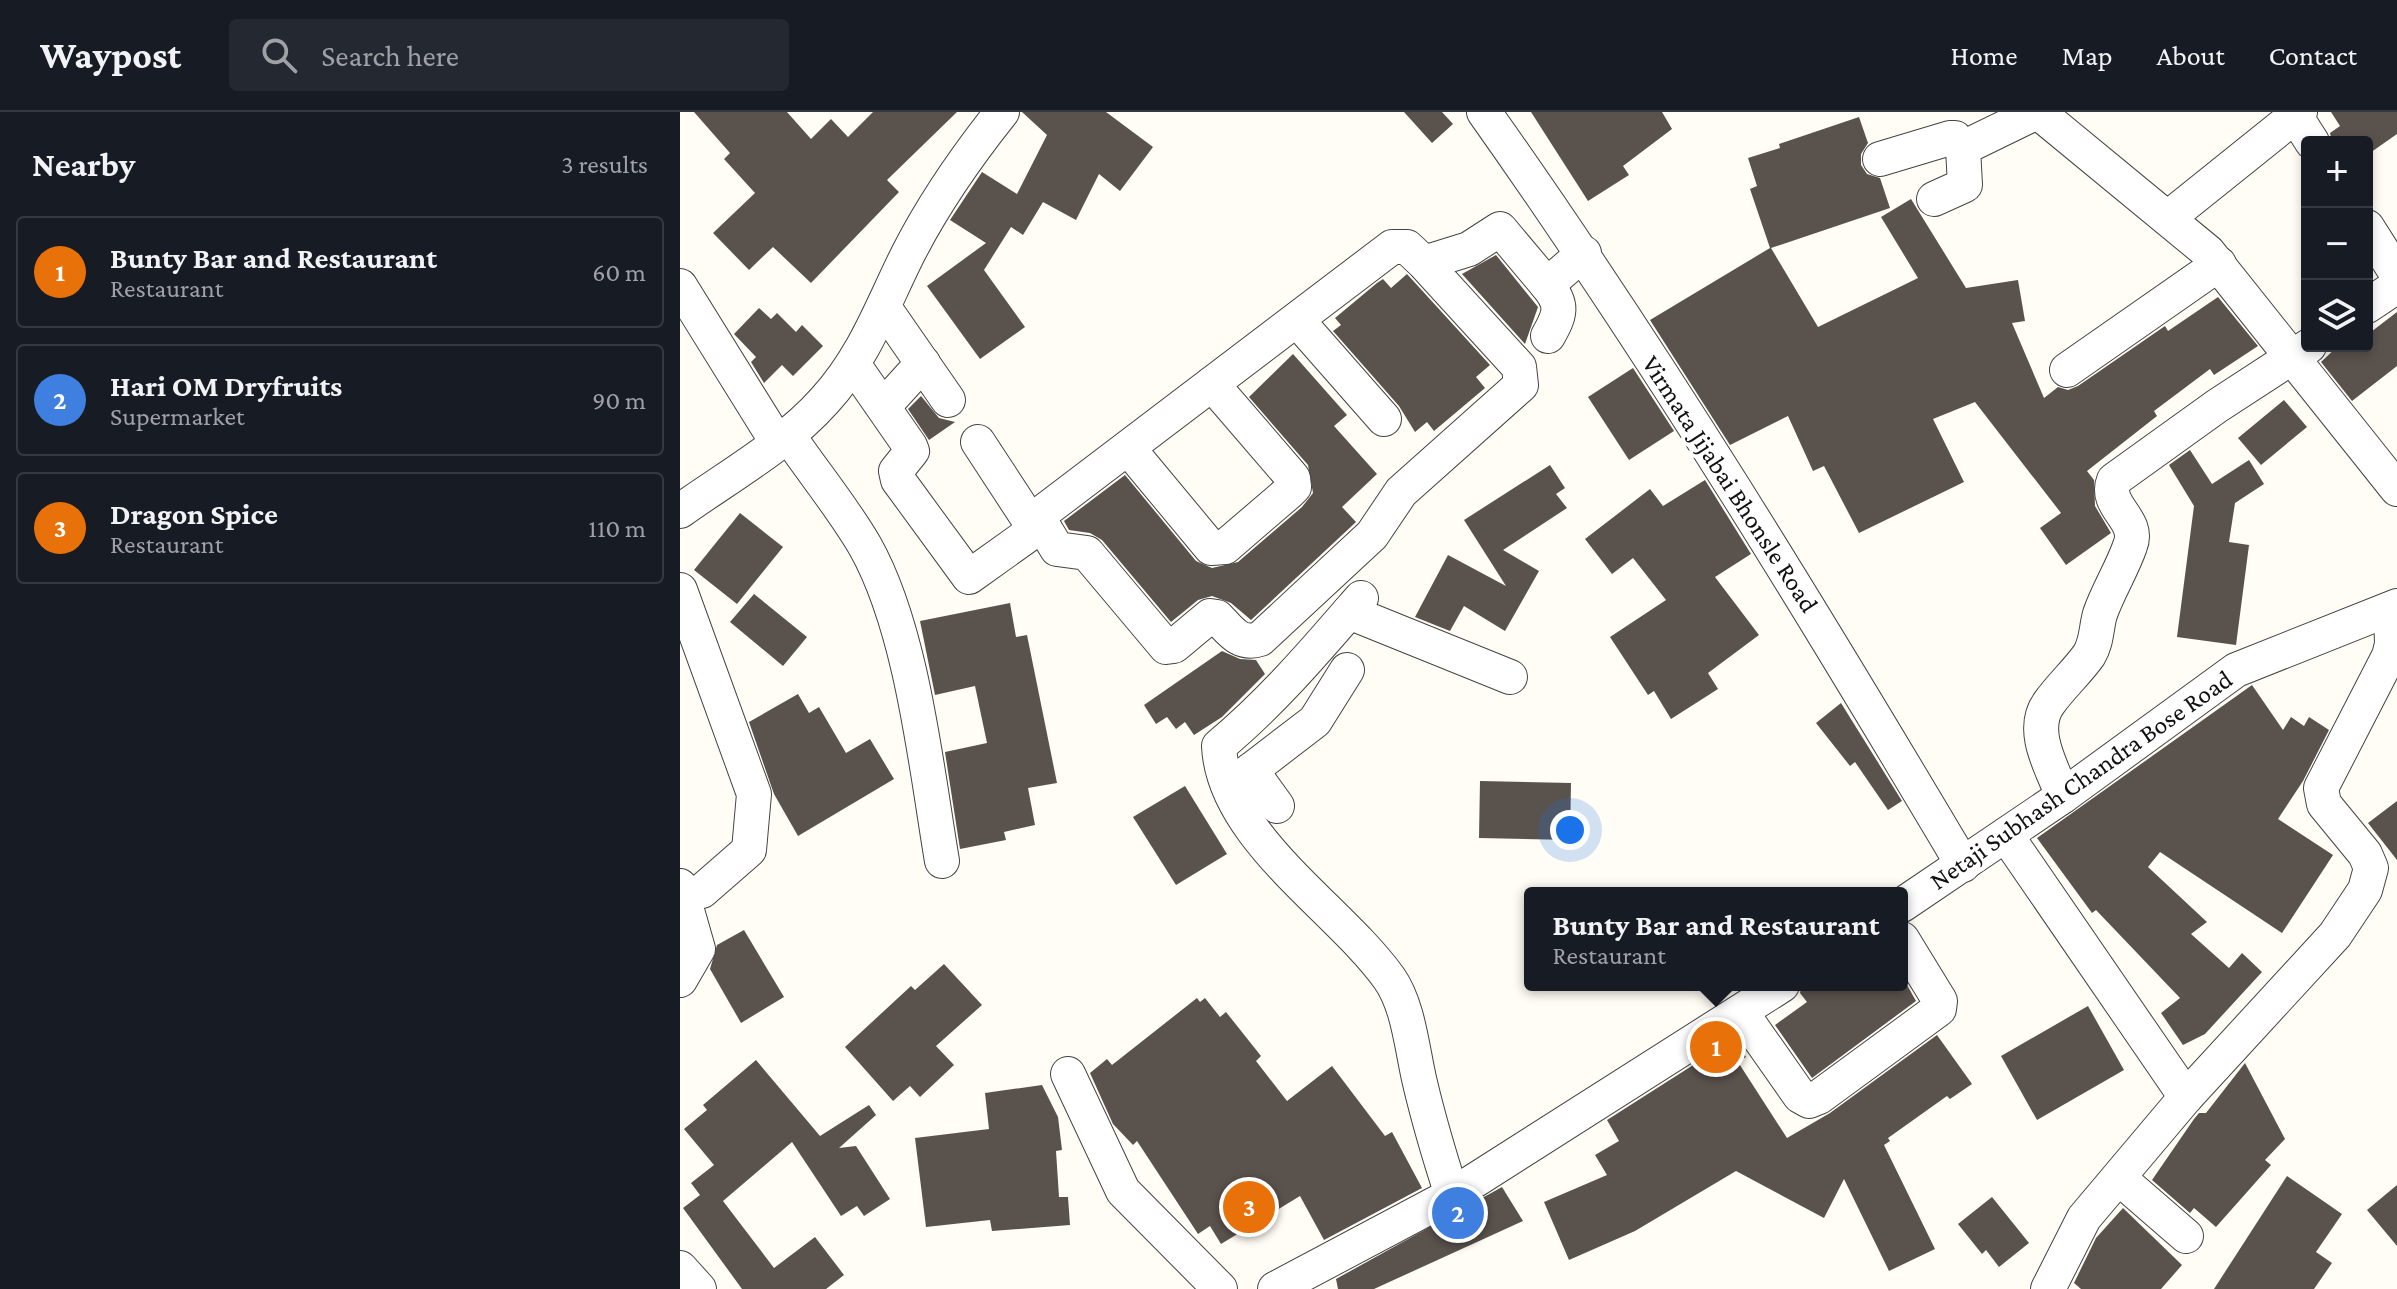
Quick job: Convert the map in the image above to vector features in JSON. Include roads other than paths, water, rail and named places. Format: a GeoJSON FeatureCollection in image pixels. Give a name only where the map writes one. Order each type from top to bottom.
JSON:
{"type":"FeatureCollection","features":[{"type":"Feature","properties":{"kind":"street"},"geometry":{"type":"LineString","coordinates":[[680,511],[782,438],[824,401],[853,364],[885,309],[907,256],[940,196],[1002,112]]}},
{"type":"Feature","properties":{"kind":"street","name":"Virmata Jijabai Bhonsle Road"},"geometry":{"type":"LineString","coordinates":[[1484,112],[1584,253],[1610,300],[1770,542],[1963,865]]}},
{"type":"Feature","properties":{"kind":"street"},"geometry":{"type":"LineString","coordinates":[[1963,148],[2037,112],[2168,218],[2219,264],[2300,352],[2397,489]]}},
{"type":"Feature","properties":{"kind":"street"},"geometry":{"type":"LineString","coordinates":[[2168,218],[2303,124]]}},
{"type":"Feature","properties":{"kind":"street"},"geometry":{"type":"LineString","coordinates":[[1880,159],[1955,138],[1963,148],[1965,185],[1934,199]]}},
{"type":"Feature","properties":{"kind":"street"},"geometry":{"type":"LineString","coordinates":[[1424,263],[1469,249],[1543,196]]}},
{"type":"Feature","properties":{"kind":"street"},"geometry":{"type":"LineString","coordinates":[[1500,229],[1559,298],[1560,314],[1548,336]]}},
{"type":"Feature","properties":{"kind":"street"},"geometry":{"type":"LineString","coordinates":[[2373,236],[2397,274]]}},
{"type":"Feature","properties":{"kind":"street"},"geometry":{"type":"LineString","coordinates":[[1392,247],[1407,247],[1424,263],[1519,367],[1521,385],[1401,492],[1372,535],[1260,639],[1244,641],[1217,617],[1210,616],[1174,646],[1166,647],[1087,553],[1057,549],[1044,532],[1039,519],[1043,512],[1392,247]]}},
{"type":"Feature","properties":{"kind":"street"},"geometry":{"type":"LineString","coordinates":[[1547,285],[1584,253]]}},
{"type":"Feature","properties":{"kind":"street"},"geometry":{"type":"LineString","coordinates":[[2067,370],[2219,264]]}},
{"type":"Feature","properties":{"kind":"street"},"geometry":{"type":"LineString","coordinates":[[680,286],[782,438],[864,546],[885,588],[918,713],[942,861]]}},
{"type":"Feature","properties":{"kind":"street"},"geometry":{"type":"LineString","coordinates":[[2373,302],[2397,286]]}},
{"type":"Feature","properties":{"kind":"street"},"geometry":{"type":"LineString","coordinates":[[885,309],[948,400]]}},
{"type":"Feature","properties":{"kind":"street"},"geometry":{"type":"LineString","coordinates":[[1297,320],[1384,419]]}},
{"type":"Feature","properties":{"kind":"street"},"geometry":{"type":"LineString","coordinates":[[2063,796],[2043,743],[2041,722],[2047,705],[2090,654],[2100,615],[2132,543],[2131,526],[2113,501],[2110,491],[2114,480],[2217,406],[2300,352]]}},
{"type":"Feature","properties":{"kind":"street"},"geometry":{"type":"LineString","coordinates":[[892,397],[923,363]]}},
{"type":"Feature","properties":{"kind":"street"},"geometry":{"type":"LineString","coordinates":[[853,364],[912,451],[896,471],[898,480],[969,577],[1032,532],[1031,523],[978,442]]}},
{"type":"Feature","properties":{"kind":"street"},"geometry":{"type":"LineString","coordinates":[[1128,448],[1211,548],[1225,547],[1294,487],[1293,478],[1212,384]]}},
{"type":"Feature","properties":{"kind":"street"},"geometry":{"type":"LineString","coordinates":[[680,590],[754,794],[749,850],[691,889],[698,949],[680,980]]}},
{"type":"Feature","properties":{"kind":"street"},"geometry":{"type":"LineString","coordinates":[[1277,806],[1240,778],[1220,768],[1219,746],[1254,717],[1355,605],[1510,677]]}},
{"type":"Feature","properties":{"kind":"street"},"geometry":{"type":"LineString","coordinates":[[2048,1289],[2084,1218],[2186,1097],[2335,935],[2365,890],[2371,868],[2365,854],[2324,804],[2321,788],[2389,656],[2394,608]]}},
{"type":"Feature","properties":{"kind":"street","name":"Netaji Subhash Chandra Bose Road"},"geometry":{"type":"LineString","coordinates":[[1908,901],[2063,796],[2236,670],[2394,608]]}},
{"type":"Feature","properties":{"kind":"street"},"geometry":{"type":"LineString","coordinates":[[1240,778],[1315,721],[1347,670]]}},
{"type":"Feature","properties":{"kind":"street"},"geometry":{"type":"LineString","coordinates":[[1240,778],[1263,844],[1390,980],[1399,999],[1432,1135],[1452,1195]]}},
{"type":"Feature","properties":{"kind":"street"},"geometry":{"type":"LineString","coordinates":[[2006,835],[2186,1097]]}},
{"type":"Feature","properties":{"kind":"street"},"geometry":{"type":"LineString","coordinates":[[1741,1012],[1800,1096],[1809,1101],[1819,1097],[1939,1009],[1940,1001],[1908,949]]}},
{"type":"Feature","properties":{"kind":"street"},"geometry":{"type":"LineString","coordinates":[[1275,1289],[1452,1195],[1773,991]]}},
{"type":"Feature","properties":{"kind":"street"},"geometry":{"type":"LineString","coordinates":[[1068,1074],[1123,1191],[1220,1289]]}},
{"type":"Feature","properties":{"kind":"street"},"geometry":{"type":"LineString","coordinates":[[2119,1178],[2186,1236]]}},
{"type":"Feature","properties":{"kind":"street"},"geometry":{"type":"LineString","coordinates":[[680,1268],[699,1289]]}},
{"type":"Feature","properties":{"kind":"place","name":"Bunty Bar and Restaurant"},"geometry":{"type":"Point","coordinates":[1716,1047]}},
{"type":"Feature","properties":{"kind":"place","name":"Dragon Spice"},"geometry":{"type":"Point","coordinates":[1249,1207]}},
{"type":"Feature","properties":{"kind":"place","name":"Hari OM Dryfruits"},"geometry":{"type":"Point","coordinates":[1458,1213]}}]}
